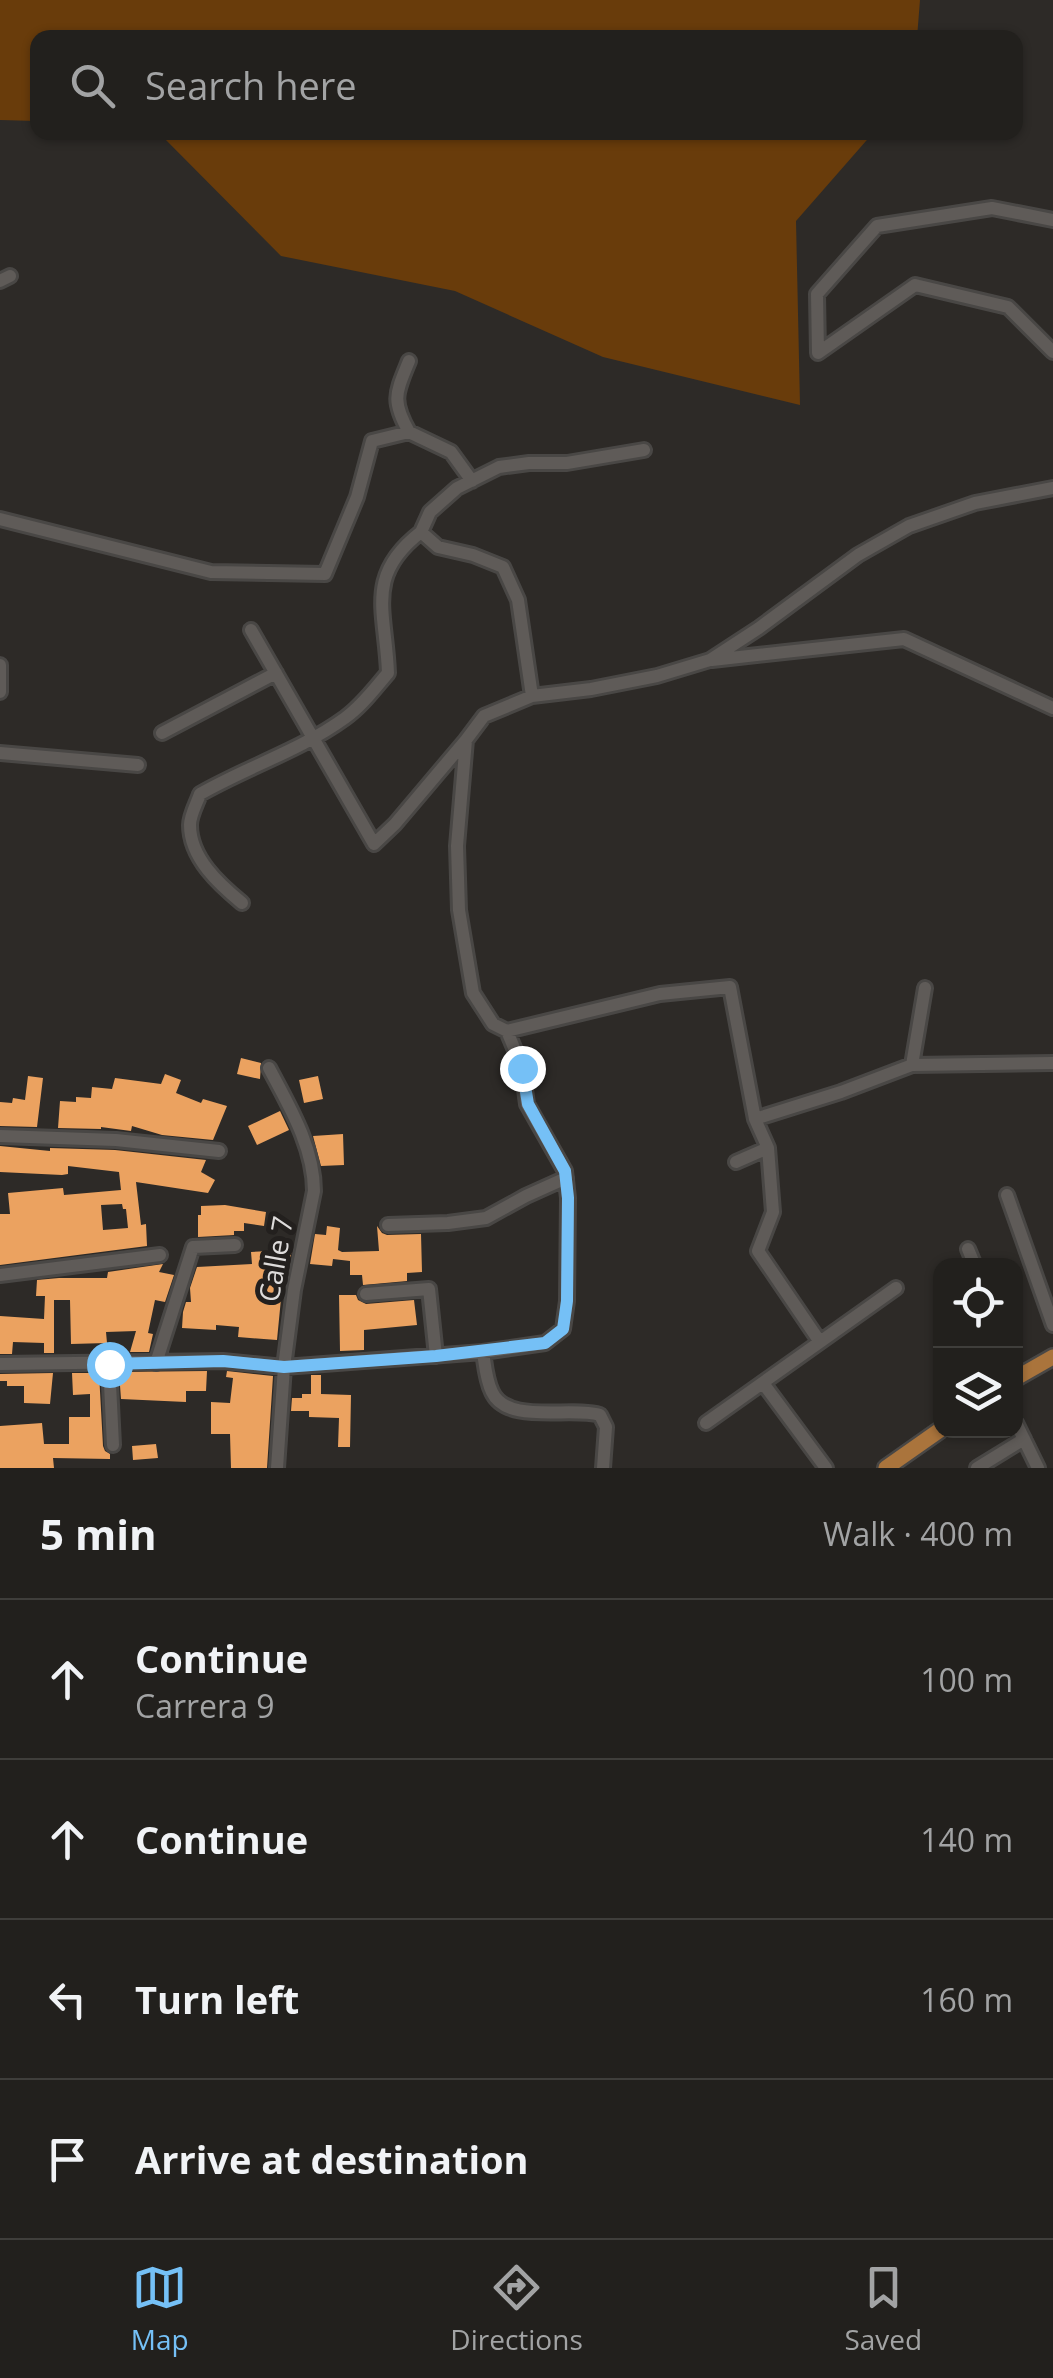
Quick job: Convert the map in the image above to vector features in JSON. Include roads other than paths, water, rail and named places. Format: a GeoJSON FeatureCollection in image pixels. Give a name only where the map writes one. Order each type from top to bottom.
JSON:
{"type":"FeatureCollection","features":[{"type":"Feature","properties":{"kind":"main road"},"geometry":{"type":"LineString","coordinates":[[1023,1372],[1053,1357]]}},
{"type":"Feature","properties":{"kind":"main road"},"geometry":{"type":"LineString","coordinates":[[886,1468],[933,1435]]}},
{"type":"Feature","properties":{"kind":"street"},"geometry":{"type":"LineString","coordinates":[[1053,220],[992,208],[878,226],[818,294],[818,353],[915,286],[1008,307],[1053,352]]}},
{"type":"Feature","properties":{"kind":"street"},"geometry":{"type":"LineString","coordinates":[[409,361],[396,395],[400,416],[409,432],[450,452],[472,481]]}},
{"type":"Feature","properties":{"kind":"street"},"geometry":{"type":"LineString","coordinates":[[0,518],[211,572],[326,574],[357,497],[372,441],[409,432]]}},
{"type":"Feature","properties":{"kind":"street"},"geometry":{"type":"LineString","coordinates":[[242,903],[198,857],[190,824],[200,794],[347,717],[388,673],[381,604],[385,574],[421,532],[430,512],[457,488],[499,467],[529,462],[567,463],[644,450]]}},
{"type":"Feature","properties":{"kind":"street"},"geometry":{"type":"LineString","coordinates":[[710,660],[858,555],[909,526],[974,504],[1053,488]]}},
{"type":"Feature","properties":{"kind":"street"},"geometry":{"type":"LineString","coordinates":[[421,532],[438,548],[473,555],[503,567],[518,600],[532,696]]}},
{"type":"Feature","properties":{"kind":"street"},"geometry":{"type":"LineString","coordinates":[[252,630],[374,844],[484,716],[532,696],[657,676],[710,660],[904,639],[1053,708]]}},
{"type":"Feature","properties":{"kind":"street"},"geometry":{"type":"LineString","coordinates":[[0,665],[0,692]]}},
{"type":"Feature","properties":{"kind":"street"},"geometry":{"type":"LineString","coordinates":[[162,733],[276,674]]}},
{"type":"Feature","properties":{"kind":"street"},"geometry":{"type":"LineString","coordinates":[[0,1364],[223,1361],[284,1367],[482,1352],[545,1343],[563,1329],[567,1301],[565,1171],[528,1104],[522,1068],[508,1032],[493,1024],[473,993],[458,910],[456,846],[466,740]]}},
{"type":"Feature","properties":{"kind":"street"},"geometry":{"type":"LineString","coordinates":[[0,753],[138,766]]}},
{"type":"Feature","properties":{"kind":"street"},"geometry":{"type":"LineString","coordinates":[[508,1032],[660,994],[730,986],[756,1119],[768,1148],[773,1212],[758,1251],[820,1342]]}},
{"type":"Feature","properties":{"kind":"street"},"geometry":{"type":"LineString","coordinates":[[912,1066],[925,988]]}},
{"type":"Feature","properties":{"kind":"street"},"geometry":{"type":"LineString","coordinates":[[756,1119],[912,1066],[1053,1063]]}},
{"type":"Feature","properties":{"kind":"street","name":"Calle 7"},"geometry":{"type":"LineString","coordinates":[[269,1068],[297,1122],[314,1178],[294,1290],[276,1468]]}},
{"type":"Feature","properties":{"kind":"street"},"geometry":{"type":"LineString","coordinates":[[0,1136],[116,1140],[219,1151]]}},
{"type":"Feature","properties":{"kind":"street"},"geometry":{"type":"LineString","coordinates":[[736,1162],[768,1148]]}},
{"type":"Feature","properties":{"kind":"street"},"geometry":{"type":"LineString","coordinates":[[388,1224],[486,1218],[566,1178]]}},
{"type":"Feature","properties":{"kind":"street"},"geometry":{"type":"LineString","coordinates":[[1007,1195],[1053,1325]]}},
{"type":"Feature","properties":{"kind":"street"},"geometry":{"type":"LineString","coordinates":[[156,1363],[193,1247],[235,1246]]}},
{"type":"Feature","properties":{"kind":"street"},"geometry":{"type":"LineString","coordinates":[[968,1249],[972,1258]]}},
{"type":"Feature","properties":{"kind":"street"},"geometry":{"type":"LineString","coordinates":[[0,1275],[160,1255]]}},
{"type":"Feature","properties":{"kind":"street"},"geometry":{"type":"LineString","coordinates":[[706,1423],[896,1288]]}},
{"type":"Feature","properties":{"kind":"street"},"geometry":{"type":"LineString","coordinates":[[366,1294],[429,1289],[436,1356]]}},
{"type":"Feature","properties":{"kind":"street"},"geometry":{"type":"LineString","coordinates":[[482,1352],[492,1394],[505,1407],[600,1414],[606,1427],[603,1468]]}},
{"type":"Feature","properties":{"kind":"street"},"geometry":{"type":"LineString","coordinates":[[109,1364],[113,1445]]}},
{"type":"Feature","properties":{"kind":"street"},"geometry":{"type":"LineString","coordinates":[[763,1383],[826,1468]]}},
{"type":"Feature","properties":{"kind":"street"},"geometry":{"type":"LineString","coordinates":[[976,1468],[1024,1439],[1038,1468]]}}]}
